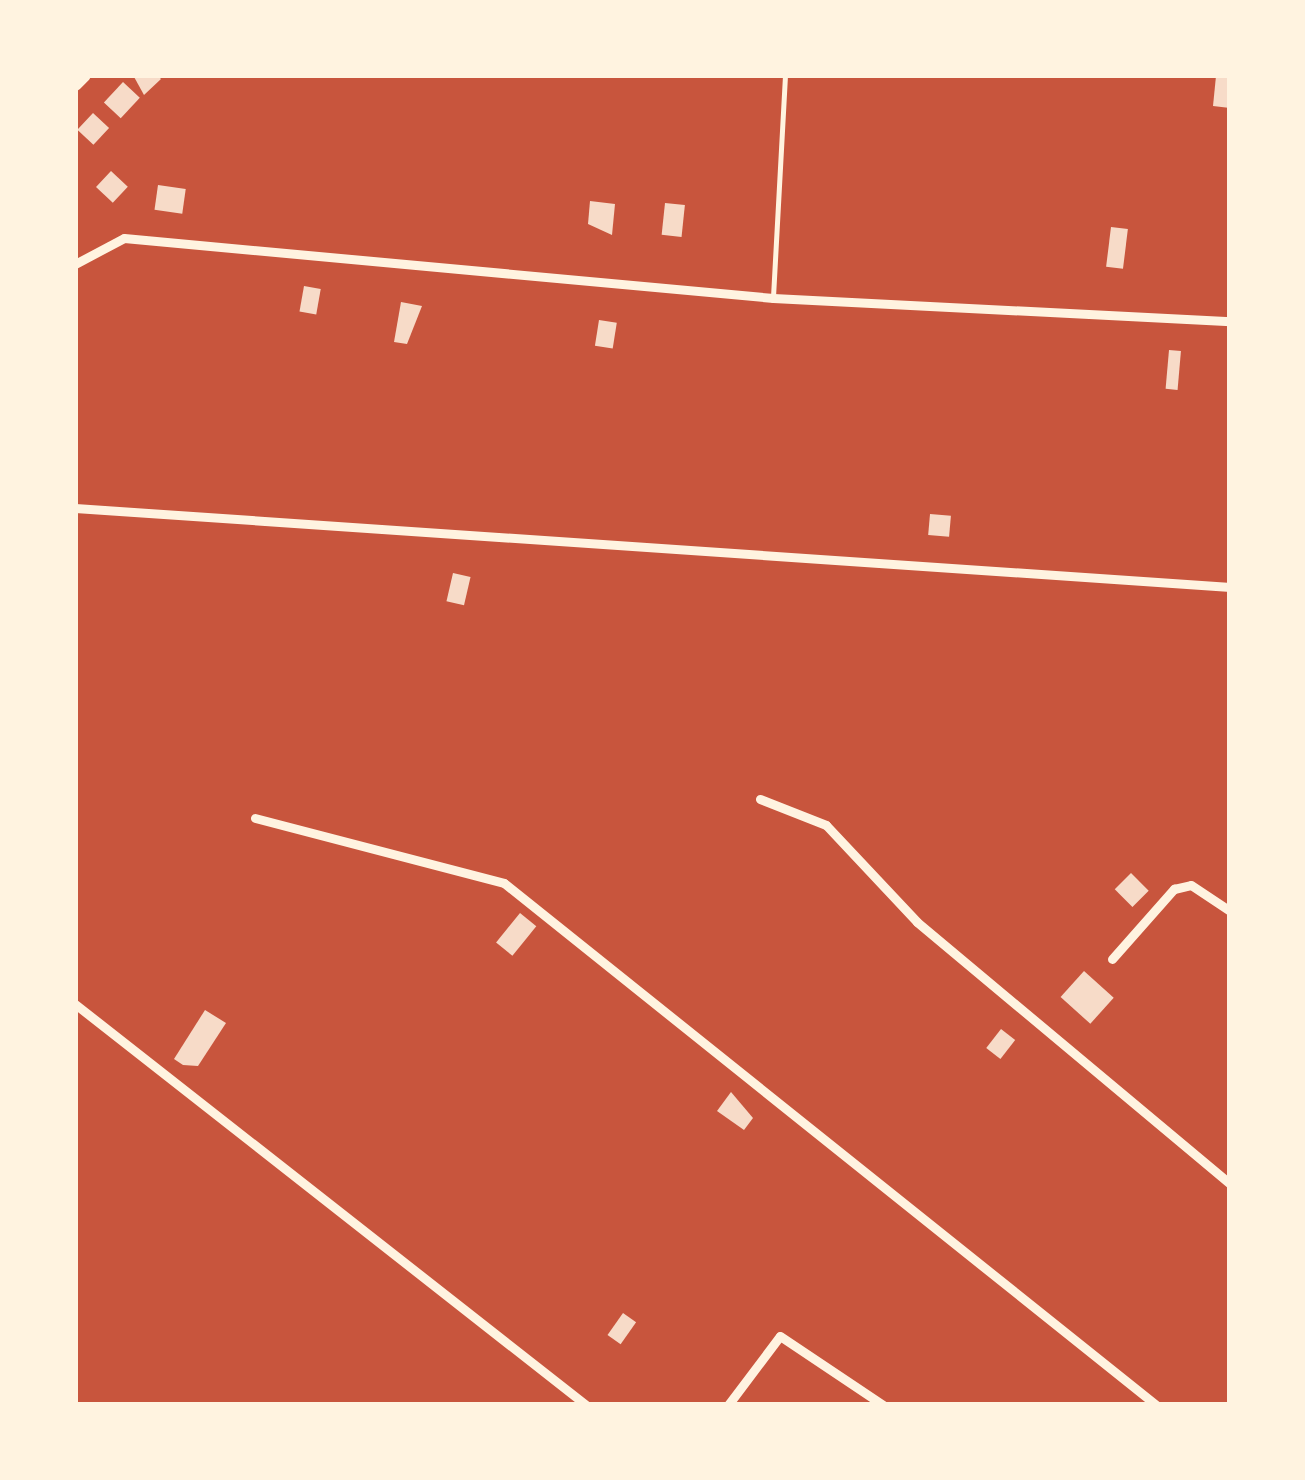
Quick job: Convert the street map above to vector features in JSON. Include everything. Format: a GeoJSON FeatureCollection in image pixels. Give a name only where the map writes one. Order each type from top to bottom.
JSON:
{"type":"FeatureCollection","features":[{"type":"Feature","properties":{"kind":"main road"},"geometry":{"type":"LineString","coordinates":[[75,84],[84,75]]}},
{"type":"Feature","properties":{"kind":"street"},"geometry":{"type":"LineString","coordinates":[[75,264],[124,238],[772,298],[1230,321]]}},
{"type":"Feature","properties":{"kind":"street"},"geometry":{"type":"LineString","coordinates":[[75,508],[1230,587]]}},
{"type":"Feature","properties":{"kind":"street"},"geometry":{"type":"LineString","coordinates":[[760,799],[826,825],[916,922],[1230,1184]]}},
{"type":"Feature","properties":{"kind":"street"},"geometry":{"type":"LineString","coordinates":[[255,818],[504,883],[1156,1405]]}},
{"type":"Feature","properties":{"kind":"street"},"geometry":{"type":"LineString","coordinates":[[1112,958],[1174,889],[1191,885],[1230,911]]}},
{"type":"Feature","properties":{"kind":"street"},"geometry":{"type":"LineString","coordinates":[[75,1004],[586,1405]]}},
{"type":"Feature","properties":{"kind":"street"},"geometry":{"type":"LineString","coordinates":[[728,1405],[780,1336],[883,1405]]}},
{"type":"Feature","properties":{"kind":"lane"},"geometry":{"type":"LineString","coordinates":[[772,298],[785,75]]}},
{"type":"Feature","properties":{"kind":"building"},"geometry":{"type":"Polygon","coordinates":[[[133,75],[157,75],[161,79],[144,95],[133,75]]]}},
{"type":"Feature","properties":{"kind":"building"},"geometry":{"type":"Polygon","coordinates":[[[1216,76],[1230,77],[1230,108],[1213,106],[1216,76]]]}},
{"type":"Feature","properties":{"kind":"building"},"geometry":{"type":"Polygon","coordinates":[[[123,82],[140,98],[121,118],[104,102],[123,82]]]}},
{"type":"Feature","properties":{"kind":"building"},"geometry":{"type":"Polygon","coordinates":[[[93,113],[109,128],[93,145],[77,130],[93,113]]]}},
{"type":"Feature","properties":{"kind":"building"},"geometry":{"type":"Polygon","coordinates":[[[111,171],[128,187],[113,203],[96,187],[111,171]]]}},
{"type":"Feature","properties":{"kind":"building"},"geometry":{"type":"Polygon","coordinates":[[[158,185],[186,189],[182,214],[155,210],[158,185]]]}},
{"type":"Feature","properties":{"kind":"building"},"geometry":{"type":"Polygon","coordinates":[[[590,201],[615,204],[612,235],[588,224],[590,201]]]}},
{"type":"Feature","properties":{"kind":"building"},"geometry":{"type":"Polygon","coordinates":[[[665,203],[685,205],[682,237],[662,235],[665,203]]]}},
{"type":"Feature","properties":{"kind":"building"},"geometry":{"type":"Polygon","coordinates":[[[1111,227],[1128,229],[1123,269],[1106,267],[1111,227]]]}},
{"type":"Feature","properties":{"kind":"building"},"geometry":{"type":"Polygon","coordinates":[[[304,286],[321,289],[316,315],[299,312],[304,286]]]}},
{"type":"Feature","properties":{"kind":"building"},"geometry":{"type":"Polygon","coordinates":[[[401,302],[422,306],[407,344],[394,342],[401,302]]]}},
{"type":"Feature","properties":{"kind":"building"},"geometry":{"type":"Polygon","coordinates":[[[599,320],[617,323],[613,348],[595,346],[599,320]]]}},
{"type":"Feature","properties":{"kind":"building"},"geometry":{"type":"Polygon","coordinates":[[[1169,350],[1181,351],[1178,390],[1166,389],[1169,350]]]}},
{"type":"Feature","properties":{"kind":"building"},"geometry":{"type":"Polygon","coordinates":[[[930,514],[951,516],[949,537],[928,535],[930,514]]]}},
{"type":"Feature","properties":{"kind":"building"},"geometry":{"type":"Polygon","coordinates":[[[453,573],[471,577],[464,605],[446,601],[453,573]]]}},
{"type":"Feature","properties":{"kind":"building"},"geometry":{"type":"Polygon","coordinates":[[[1131,873],[1149,891],[1132,907],[1115,889],[1131,873]]]}},
{"type":"Feature","properties":{"kind":"building"},"geometry":{"type":"Polygon","coordinates":[[[520,913],[536,926],[512,956],[496,943],[520,913]]]}},
{"type":"Feature","properties":{"kind":"building"},"geometry":{"type":"Polygon","coordinates":[[[1084,971],[1114,998],[1090,1024],[1061,997],[1084,971]]]}},
{"type":"Feature","properties":{"kind":"building"},"geometry":{"type":"Polygon","coordinates":[[[205,1010],[226,1023],[198,1066],[183,1065],[174,1059],[205,1010]]]}},
{"type":"Feature","properties":{"kind":"building"},"geometry":{"type":"Polygon","coordinates":[[[1001,1029],[1015,1040],[1000,1059],[986,1048],[1001,1029]]]}},
{"type":"Feature","properties":{"kind":"building"},"geometry":{"type":"Polygon","coordinates":[[[731,1092],[753,1118],[744,1130],[717,1111],[731,1092]]]}},
{"type":"Feature","properties":{"kind":"building"},"geometry":{"type":"Polygon","coordinates":[[[623,1313],[636,1322],[621,1344],[608,1335],[623,1313]]]}}]}
